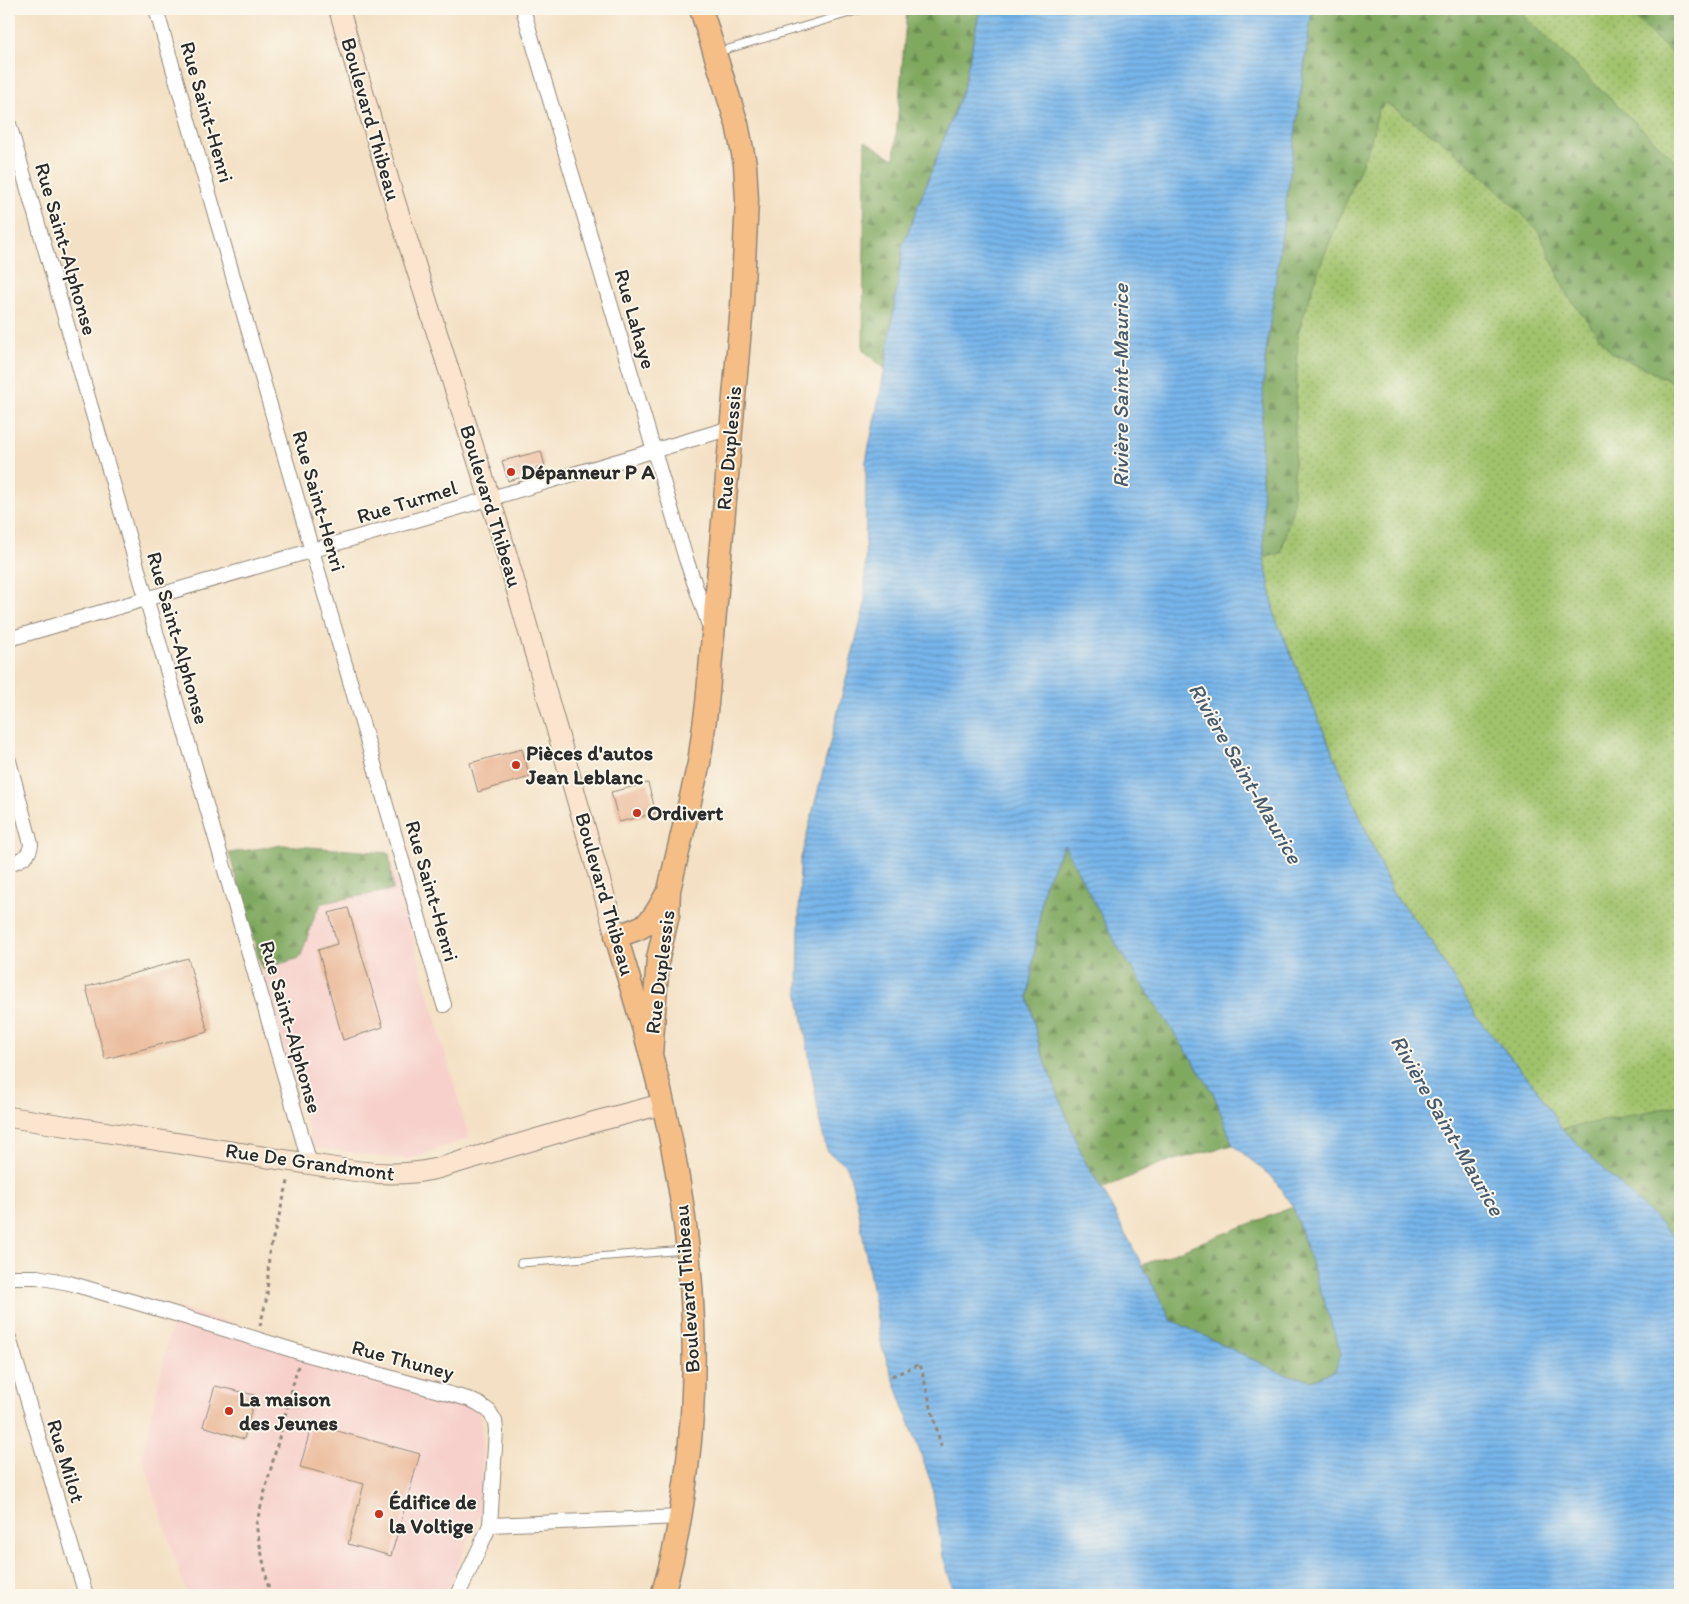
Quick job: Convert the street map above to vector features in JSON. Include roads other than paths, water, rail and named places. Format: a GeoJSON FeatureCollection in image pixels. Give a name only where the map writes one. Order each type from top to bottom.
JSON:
{"type":"FeatureCollection","features":[{"type":"Feature","properties":{"kind":"main road","name":"Rue Duplessis"},"geometry":{"type":"LineString","coordinates":[[651,1055],[656,968],[668,915],[669,890],[699,763],[714,640],[744,280],[747,223],[745,164],[737,124],[701,9]]}},
{"type":"Feature","properties":{"kind":"main road","name":"Rue Duplessis"},"geometry":{"type":"LineString","coordinates":[[616,936],[639,929],[649,923],[656,915],[669,890]]}},
{"type":"Feature","properties":{"kind":"main road","name":"Boulevard Thibeau"},"geometry":{"type":"LineString","coordinates":[[616,936],[664,1104],[677,1170],[688,1249],[694,1386],[690,1449],[680,1518],[662,1595]]}},
{"type":"Feature","properties":{"kind":"street","name":"Rue Saint-Henri"},"geometry":{"type":"LineString","coordinates":[[156,9],[444,1005]]}},
{"type":"Feature","properties":{"kind":"street","name":"Boulevard Thibeau"},"geometry":{"type":"LineString","coordinates":[[339,9],[392,192],[489,498],[616,936]]}},
{"type":"Feature","properties":{"kind":"street","name":"Rue Lahaye"},"geometry":{"type":"LineString","coordinates":[[523,9],[653,450],[686,559],[714,640]]}},
{"type":"Feature","properties":{"kind":"street","name":"Rue Saint-Alphonse"},"geometry":{"type":"LineString","coordinates":[[9,124],[146,599],[302,1162]]}},
{"type":"Feature","properties":{"kind":"street","name":"Rue Turmel"},"geometry":{"type":"LineString","coordinates":[[9,639],[731,428]]}},
{"type":"Feature","properties":{"kind":"street"},"geometry":{"type":"LineString","coordinates":[[9,761],[30,838],[28,853],[20,860],[9,864]]}},
{"type":"Feature","properties":{"kind":"street","name":"Rue De Grandmont"},"geometry":{"type":"LineString","coordinates":[[9,1117],[383,1174],[425,1172],[594,1122],[664,1104]]}},
{"type":"Feature","properties":{"kind":"street","name":"Rue Thuney"},"geometry":{"type":"LineString","coordinates":[[9,1277],[37,1277],[69,1283],[302,1353],[468,1399],[479,1404],[489,1411],[495,1421],[496,1431],[490,1525]]}},
{"type":"Feature","properties":{"kind":"street","name":"Rue Milot"},"geometry":{"type":"LineString","coordinates":[[9,1338],[86,1595]]}},
{"type":"Feature","properties":{"kind":"street"},"geometry":{"type":"LineString","coordinates":[[458,1595],[490,1525],[680,1518]]}},
{"type":"Feature","properties":{"kind":"lane"},"geometry":{"type":"LineString","coordinates":[[715,53],[863,9]]}},
{"type":"Feature","properties":{"kind":"lane"},"geometry":{"type":"LineString","coordinates":[[521,1263],[688,1249]]}},
{"type":"Feature","properties":{"kind":"water","name":"Rivière Saint-Maurice"},"geometry":{"type":"Polygon","coordinates":[[[980,9],[1312,9],[1265,360],[1261,436],[1264,556],[1275,617],[1393,894],[1425,932],[1477,1017],[1536,1088],[1562,1129],[1680,1242],[1680,1595],[957,1595],[953,1589],[943,1556],[932,1485],[882,1347],[857,1201],[847,1166],[827,1151],[821,1127],[798,990],[800,862],[865,604],[866,461],[885,369],[903,245],[963,89],[980,9]],[[1064,845],[1044,885],[1028,997],[1040,1049],[1084,1160],[1102,1189],[1171,1320],[1281,1373],[1311,1380],[1335,1371],[1341,1353],[1293,1207],[1274,1179],[1233,1145],[1213,1092],[1118,947],[1064,845]]]}},
{"type":"Feature","properties":{"kind":"place","name":"Dépanneur P A"},"geometry":{"type":"Point","coordinates":[511,472]}},
{"type":"Feature","properties":{"kind":"place","name":"Pièces d'autos Jean Leblanc"},"geometry":{"type":"Point","coordinates":[516,765]}},
{"type":"Feature","properties":{"kind":"place","name":"Ordivert"},"geometry":{"type":"Point","coordinates":[637,813]}},
{"type":"Feature","properties":{"kind":"place","name":"La maison des Jeunes"},"geometry":{"type":"Point","coordinates":[229,1411]}},
{"type":"Feature","properties":{"kind":"place","name":"Édifice de la Voltige"},"geometry":{"type":"Point","coordinates":[379,1514]}}]}
